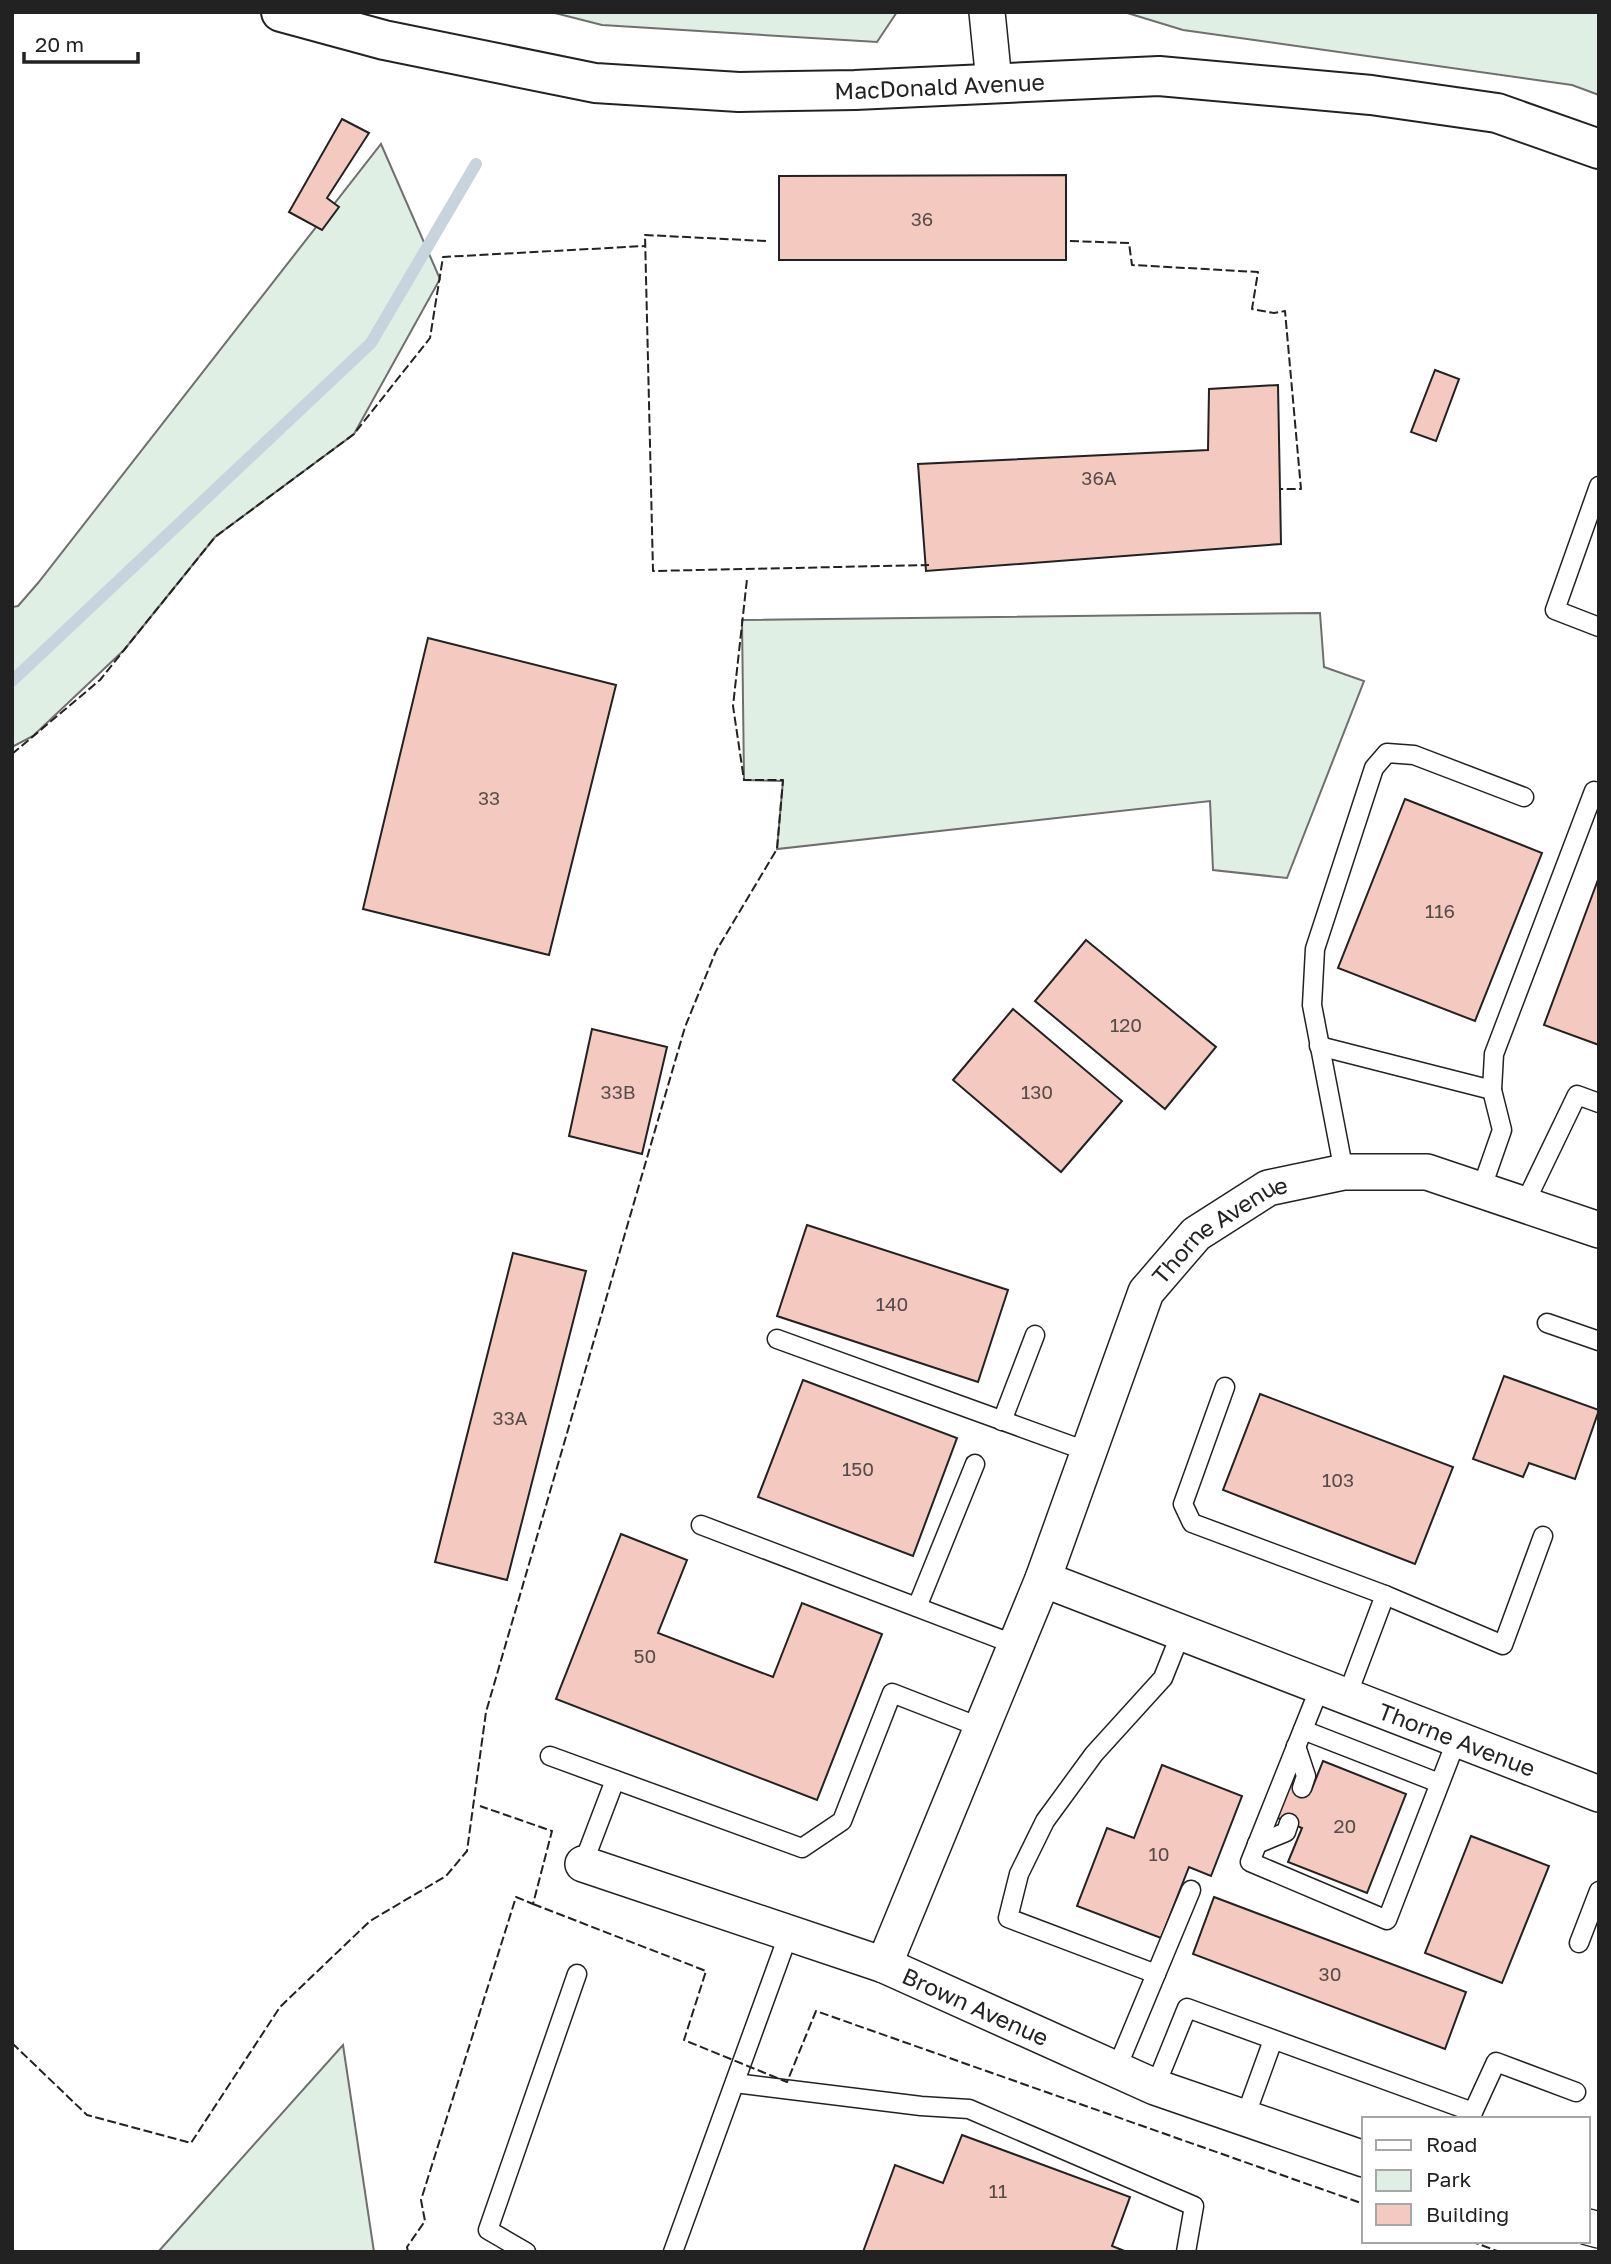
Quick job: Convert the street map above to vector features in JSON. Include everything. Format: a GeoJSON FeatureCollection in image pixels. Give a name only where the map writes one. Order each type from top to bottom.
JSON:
{"type":"FeatureCollection","features":[{"type":"Feature","properties":{"kind":"street","name":"MacDonald Avenue"},"geometry":{"type":"LineString","coordinates":[[281,12],[384,40],[595,83],[739,92],[855,90],[1159,76],[1371,95],[1497,113],[1599,149]]}},
{"type":"Feature","properties":{"kind":"street"},"geometry":{"type":"LineString","coordinates":[[987,12],[994,82]]}},
{"type":"Feature","properties":{"kind":"street","name":"Thorne Avenue"},"geometry":{"type":"LineString","coordinates":[[884,1965],[1043,1579],[1146,1292],[1196,1234],[1268,1188],[1344,1172],[1427,1172],[1599,1230]]}},
{"type":"Feature","properties":{"kind":"street","name":"Thorne Avenue"},"geometry":{"type":"LineString","coordinates":[[1043,1579],[1599,1794]]}},
{"type":"Feature","properties":{"kind":"street","name":"Brown Avenue"},"geometry":{"type":"LineString","coordinates":[[583,1864],[884,1965],[1155,2087],[1244,2120],[1362,2158]]}},
{"type":"Feature","properties":{"kind":"lane"},"geometry":{"type":"LineString","coordinates":[[1599,486],[1555,610],[1599,627]]}},
{"type":"Feature","properties":{"kind":"lane"},"geometry":{"type":"LineString","coordinates":[[1344,1172],[1312,1005],[1315,949],[1374,768],[1387,753],[1414,755],[1524,797]]}},
{"type":"Feature","properties":{"kind":"lane"},"geometry":{"type":"LineString","coordinates":[[1481,1190],[1502,1130],[1492,1090],[1494,1054],[1594,791],[1599,793]]}},
{"type":"Feature","properties":{"kind":"lane"},"geometry":{"type":"LineString","coordinates":[[1319,1046],[1492,1090]]}},
{"type":"Feature","properties":{"kind":"lane"},"geometry":{"type":"LineString","coordinates":[[1524,1205],[1577,1095],[1599,1103]]}},
{"type":"Feature","properties":{"kind":"lane"},"geometry":{"type":"LineString","coordinates":[[1547,1323],[1599,1340]]}},
{"type":"Feature","properties":{"kind":"lane"},"geometry":{"type":"LineString","coordinates":[[1002,1421],[1035,1335]]}},
{"type":"Feature","properties":{"kind":"lane"},"geometry":{"type":"LineString","coordinates":[[777,1339],[1089,1452]]}},
{"type":"Feature","properties":{"kind":"lane"},"geometry":{"type":"LineString","coordinates":[[1225,1387],[1183,1504],[1192,1523],[1385,1595],[1503,1644],[1543,1536]]}},
{"type":"Feature","properties":{"kind":"lane"},"geometry":{"type":"LineString","coordinates":[[917,1607],[975,1464]]}},
{"type":"Feature","properties":{"kind":"lane"},"geometry":{"type":"LineString","coordinates":[[701,1525],[1016,1646]]}},
{"type":"Feature","properties":{"kind":"lane"},"geometry":{"type":"LineString","coordinates":[[1385,1595],[1334,1691],[1299,1738],[1250,1862],[1387,1920],[1457,1739]]}},
{"type":"Feature","properties":{"kind":"lane"},"geometry":{"type":"LineString","coordinates":[[1156,1974],[1008,1918],[1018,1874],[1045,1821],[1094,1754],[1163,1678],[1181,1633]]}},
{"type":"Feature","properties":{"kind":"lane"},"geometry":{"type":"LineString","coordinates":[[550,1756],[802,1848],[842,1821],[892,1693],[982,1728]]}},
{"type":"Feature","properties":{"kind":"lane"},"geometry":{"type":"LineString","coordinates":[[1299,1738],[1439,1783]]}},
{"type":"Feature","properties":{"kind":"lane"},"geometry":{"type":"LineString","coordinates":[[1299,1738],[1306,1776],[1302,1788]]}},
{"type":"Feature","properties":{"kind":"lane"},"geometry":{"type":"LineString","coordinates":[[583,1864],[615,1780]]}},
{"type":"Feature","properties":{"kind":"lane"},"geometry":{"type":"LineString","coordinates":[[1257,1844],[1286,1832],[1289,1823]]}},
{"type":"Feature","properties":{"kind":"lane"},"geometry":{"type":"LineString","coordinates":[[1116,2070],[1191,1890]]}},
{"type":"Feature","properties":{"kind":"lane"},"geometry":{"type":"LineString","coordinates":[[1579,1943],[1599,1891]]}},
{"type":"Feature","properties":{"kind":"lane"},"geometry":{"type":"LineString","coordinates":[[673,2252],[789,1933]]}},
{"type":"Feature","properties":{"kind":"lane"},"geometry":{"type":"LineString","coordinates":[[526,2252],[488,2230],[577,1974]]}},
{"type":"Feature","properties":{"kind":"lane"},"geometry":{"type":"LineString","coordinates":[[1155,2087],[1187,2008],[1472,2116],[1496,2062],[1576,2092]]}},
{"type":"Feature","properties":{"kind":"lane"},"geometry":{"type":"LineString","coordinates":[[1244,2120],[1273,2040]]}},
{"type":"Feature","properties":{"kind":"lane"},"geometry":{"type":"LineString","coordinates":[[735,2083],[908,2105],[969,2109],[1194,2206],[1186,2252]]}},
{"type":"Feature","properties":{"kind":"green space"},"geometry":{"type":"Polygon","coordinates":[[[551,12],[897,12],[877,42],[602,25],[551,12]]]}},
{"type":"Feature","properties":{"kind":"green space"},"geometry":{"type":"Polygon","coordinates":[[[1124,12],[1599,12],[1599,95],[1572,85],[1183,30],[1124,12]]]}},
{"type":"Feature","properties":{"kind":"green space"},"geometry":{"type":"Polygon","coordinates":[[[381,144],[440,279],[354,434],[215,537],[124,650],[33,736],[12,747],[12,607],[18,606],[38,583],[381,144]]]}},
{"type":"Feature","properties":{"kind":"green space"},"geometry":{"type":"Polygon","coordinates":[[[1320,613],[1324,667],[1364,681],[1287,878],[1213,870],[1210,801],[777,849],[783,781],[744,780],[742,620],[1320,613]]]}},
{"type":"Feature","properties":{"kind":"green space"},"geometry":{"type":"Polygon","coordinates":[[[343,2045],[374,2252],[158,2252],[343,2045]]]}},
{"type":"Feature","properties":{"kind":"building"},"geometry":{"type":"Polygon","coordinates":[[[342,119],[369,133],[327,198],[339,207],[322,230],[289,212],[342,119]]]}},
{"type":"Feature","properties":{"kind":"building"},"geometry":{"type":"Polygon","coordinates":[[[1066,175],[1066,260],[779,260],[779,176],[1066,175]]]}},
{"type":"Feature","properties":{"kind":"building"},"geometry":{"type":"Polygon","coordinates":[[[1435,370],[1459,379],[1436,441],[1411,432],[1435,370]]]}},
{"type":"Feature","properties":{"kind":"building"},"geometry":{"type":"Polygon","coordinates":[[[1278,385],[1281,544],[926,571],[918,464],[1208,450],[1209,389],[1278,385]]]}},
{"type":"Feature","properties":{"kind":"building"},"geometry":{"type":"Polygon","coordinates":[[[428,638],[616,685],[549,955],[363,909],[428,638]]]}},
{"type":"Feature","properties":{"kind":"building"},"geometry":{"type":"Polygon","coordinates":[[[1405,799],[1542,853],[1475,1021],[1338,968],[1405,799]]]}},
{"type":"Feature","properties":{"kind":"building"},"geometry":{"type":"Polygon","coordinates":[[[1599,877],[1599,1045],[1544,1025],[1599,877]]]}},
{"type":"Feature","properties":{"kind":"building"},"geometry":{"type":"Polygon","coordinates":[[[1086,940],[1216,1047],[1165,1109],[1035,1001],[1086,940]]]}},
{"type":"Feature","properties":{"kind":"building"},"geometry":{"type":"Polygon","coordinates":[[[1013,1009],[1122,1101],[1061,1172],[953,1080],[1013,1009]]]}},
{"type":"Feature","properties":{"kind":"building"},"geometry":{"type":"Polygon","coordinates":[[[592,1029],[667,1047],[642,1154],[569,1136],[592,1029]]]}},
{"type":"Feature","properties":{"kind":"building"},"geometry":{"type":"Polygon","coordinates":[[[807,1225],[1008,1290],[978,1382],[777,1316],[807,1225]]]}},
{"type":"Feature","properties":{"kind":"building"},"geometry":{"type":"Polygon","coordinates":[[[513,1253],[586,1271],[507,1580],[435,1562],[513,1253]]]}},
{"type":"Feature","properties":{"kind":"building"},"geometry":{"type":"Polygon","coordinates":[[[1504,1376],[1599,1410],[1575,1479],[1529,1463],[1523,1477],[1473,1459],[1504,1376]]]}},
{"type":"Feature","properties":{"kind":"building"},"geometry":{"type":"Polygon","coordinates":[[[803,1380],[957,1438],[913,1556],[758,1497],[803,1380]]]}},
{"type":"Feature","properties":{"kind":"building"},"geometry":{"type":"Polygon","coordinates":[[[1260,1394],[1453,1467],[1415,1564],[1223,1490],[1260,1394]]]}},
{"type":"Feature","properties":{"kind":"building"},"geometry":{"type":"Polygon","coordinates":[[[621,1534],[687,1560],[658,1633],[773,1677],[802,1603],[882,1634],[817,1800],[556,1699],[621,1534]]]}},
{"type":"Feature","properties":{"kind":"building"},"geometry":{"type":"Polygon","coordinates":[[[1323,1761],[1406,1794],[1367,1893],[1288,1862],[1302,1828],[1273,1816],[1287,1782],[1311,1791],[1323,1761]]]}},
{"type":"Feature","properties":{"kind":"building"},"geometry":{"type":"Polygon","coordinates":[[[1162,1765],[1242,1796],[1211,1876],[1189,1867],[1161,1938],[1077,1906],[1107,1828],[1134,1838],[1162,1765]]]}},
{"type":"Feature","properties":{"kind":"building"},"geometry":{"type":"Polygon","coordinates":[[[1471,1836],[1549,1866],[1502,1983],[1425,1953],[1471,1836]]]}},
{"type":"Feature","properties":{"kind":"building"},"geometry":{"type":"Polygon","coordinates":[[[1214,1897],[1466,1992],[1445,2049],[1193,1954],[1214,1897]]]}},
{"type":"Feature","properties":{"kind":"building"},"geometry":{"type":"Polygon","coordinates":[[[962,2135],[1130,2197],[1112,2246],[1127,2252],[863,2252],[895,2165],[943,2183],[962,2135]]]}},
{"type":"Feature","properties":{"kind":"waterway"},"geometry":{"type":"LineString","coordinates":[[12,681],[371,343],[476,164]]}},
{"type":"Feature","properties":{"kind":"fence"},"geometry":{"type":"LineString","coordinates":[[766,241],[645,235],[653,571],[929,565]]}},
{"type":"Feature","properties":{"kind":"fence"},"geometry":{"type":"LineString","coordinates":[[1070,241],[1129,243],[1132,265],[1258,272],[1252,309],[1274,313],[1285,311],[1301,489],[1280,489]]}},
{"type":"Feature","properties":{"kind":"fence"},"geometry":{"type":"LineString","coordinates":[[12,754],[100,680],[215,537],[354,434],[430,338],[443,257],[645,246]]}},
{"type":"Feature","properties":{"kind":"fence"},"geometry":{"type":"LineString","coordinates":[[12,2043],[87,2115],[191,2143],[280,2007],[370,1921],[446,1876],[467,1851],[486,1712],[685,1027],[716,951],[777,849],[783,780],[744,780],[733,706],[747,579]]}},
{"type":"Feature","properties":{"kind":"fence"},"geometry":{"type":"LineString","coordinates":[[408,2252],[407,2247],[425,2221],[421,2200],[516,1897],[533,1904],[552,1831],[480,1806]]}},
{"type":"Feature","properties":{"kind":"fence"},"geometry":{"type":"LineString","coordinates":[[533,1904],[706,1971],[684,2040],[787,2082],[816,2011],[1362,2203]]}},
{"type":"Feature","properties":{"kind":"fence"},"geometry":{"type":"LineString","coordinates":[[1475,2243],[1500,2252]]}}]}
